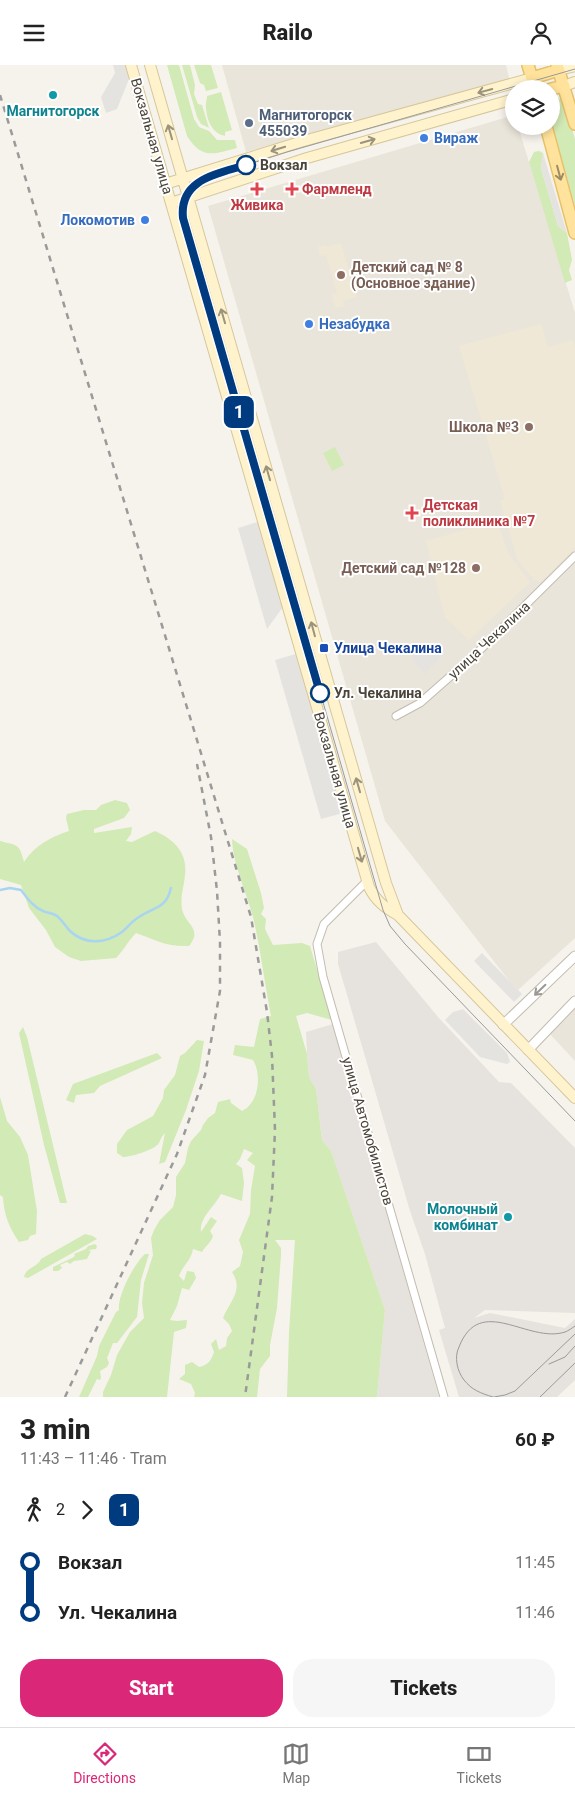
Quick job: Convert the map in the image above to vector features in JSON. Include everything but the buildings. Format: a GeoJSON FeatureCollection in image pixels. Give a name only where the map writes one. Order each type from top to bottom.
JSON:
{"type":"FeatureCollection","features":[{"type":"Feature","properties":{"kind":"main road","name":"Вокзальная улица"},"geometry":{"type":"LineString","coordinates":[[132,65],[367,881],[377,901],[398,915],[575,1098]]}},
{"type":"Feature","properties":{"kind":"main road","name":"Вокзальная улица"},"geometry":{"type":"LineString","coordinates":[[150,65],[386,883],[398,915]]}},
{"type":"Feature","properties":{"kind":"main road"},"geometry":{"type":"LineString","coordinates":[[528,65],[533,80]]}},
{"type":"Feature","properties":{"kind":"main road"},"geometry":{"type":"LineString","coordinates":[[539,80],[558,68],[575,65]]}},
{"type":"Feature","properties":{"kind":"main road"},"geometry":{"type":"LineString","coordinates":[[558,68],[570,84],[575,124]]}},
{"type":"Feature","properties":{"kind":"main road"},"geometry":{"type":"LineString","coordinates":[[165,184],[300,142],[505,90]]}},
{"type":"Feature","properties":{"kind":"main road"},"geometry":{"type":"LineString","coordinates":[[171,203],[307,158],[505,102]]}},
{"type":"Feature","properties":{"kind":"main road"},"geometry":{"type":"LineString","coordinates":[[548,135],[575,233]]}},
{"type":"Feature","properties":{"kind":"main road"},"geometry":{"type":"LineString","coordinates":[[194,215],[197,201],[208,191]]}},
{"type":"Feature","properties":{"kind":"street","name":"улица Чекалина"},"geometry":{"type":"LineString","coordinates":[[396,716],[420,703],[479,651],[575,556]]}},
{"type":"Feature","properties":{"kind":"street","name":"улица Автомобилистов"},"geometry":{"type":"LineString","coordinates":[[367,881],[324,923],[317,944],[323,977],[444,1397]]}},
{"type":"Feature","properties":{"kind":"street"},"geometry":{"type":"LineString","coordinates":[[503,1025],[575,956]]}},
{"type":"Feature","properties":{"kind":"street"},"geometry":{"type":"LineString","coordinates":[[528,1050],[575,1001]]}},
{"type":"Feature","properties":{"kind":"shaded area"},"geometry":{"type":"Polygon","coordinates":[[[113,65],[125,65],[129,79],[117,109],[106,113],[101,97],[115,73],[113,65]]]}},
{"type":"Feature","properties":{"kind":"shaded area"},"geometry":{"type":"Polygon","coordinates":[[[222,65],[506,65],[509,78],[246,152],[222,65]]]}},
{"type":"Feature","properties":{"kind":"shaded area"},"geometry":{"type":"Polygon","coordinates":[[[505,118],[505,135],[521,135],[575,313],[575,938],[517,991],[385,821],[208,206],[505,118]]]}},
{"type":"Feature","properties":{"kind":"shaded area"},"geometry":{"type":"Polygon","coordinates":[[[543,153],[567,233],[558,226],[541,168],[543,153]]]}},
{"type":"Feature","properties":{"kind":"shaded area","name":"Детский сад № 8 (Основное здание)"},"geometry":{"type":"Polygon","coordinates":[[[341,243],[357,297],[343,301],[344,306],[335,308],[332,295],[337,293],[326,255],[320,256],[318,247],[326,245],[327,247],[341,243]]]}},
{"type":"Feature","properties":{"kind":"shaded area","name":"Школа №3"},"geometry":{"type":"Polygon","coordinates":[[[541,324],[548,347],[573,340],[575,347],[575,548],[542,581],[538,581],[518,561],[500,501],[505,499],[459,346],[541,324]]]}},
{"type":"Feature","properties":{"kind":"shaded area","name":"Детский сад №128"},"geometry":{"type":"Polygon","coordinates":[[[497,521],[508,553],[530,582],[469,640],[445,617],[426,541],[497,521]]]}},
{"type":"Feature","properties":{"kind":"shaded area"},"geometry":{"type":"Polygon","coordinates":[[[258,522],[283,607],[267,629],[238,528],[258,522]]]}},
{"type":"Feature","properties":{"kind":"shaded area"},"geometry":{"type":"Polygon","coordinates":[[[421,643],[439,649],[444,654],[425,674],[414,662],[412,653],[421,643]]]}},
{"type":"Feature","properties":{"kind":"shaded area"},"geometry":{"type":"Polygon","coordinates":[[[296,654],[343,813],[321,819],[275,660],[296,654]]]}},
{"type":"Feature","properties":{"kind":"shaded area"},"geometry":{"type":"Polygon","coordinates":[[[376,942],[438,1017],[499,1082],[511,1083],[575,1148],[575,1313],[485,1310],[474,1318],[490,1313],[565,1328],[575,1319],[575,1380],[557,1397],[459,1397],[439,1330],[445,1328],[425,1254],[410,1211],[338,964],[338,952],[376,942]]]}},
{"type":"Feature","properties":{"kind":"shaded area"},"geometry":{"type":"Polygon","coordinates":[[[482,953],[522,994],[514,1002],[474,961],[482,953]]]}},
{"type":"Feature","properties":{"kind":"shaded area"},"geometry":{"type":"Polygon","coordinates":[[[575,1006],[575,1061],[548,1032],[575,1006]]]}},
{"type":"Feature","properties":{"kind":"shaded area"},"geometry":{"type":"Polygon","coordinates":[[[463,1009],[507,1053],[510,1062],[507,1064],[480,1057],[445,1020],[453,1012],[463,1009]]]}},
{"type":"Feature","properties":{"kind":"shaded area"},"geometry":{"type":"Polygon","coordinates":[[[333,1024],[439,1397],[377,1397],[385,1310],[331,1151],[322,1140],[316,1089],[309,1077],[306,1032],[333,1024]]]}},
{"type":"Feature","properties":{"kind":"green space"},"geometry":{"type":"Polygon","coordinates":[[[167,65],[179,65],[194,119],[199,127],[209,131],[217,140],[235,140],[237,148],[209,153],[203,152],[193,144],[187,136],[167,65]]]}},
{"type":"Feature","properties":{"kind":"green space"},"geometry":{"type":"Polygon","coordinates":[[[182,65],[190,65],[195,85],[194,94],[198,104],[202,105],[209,128],[201,124],[197,117],[182,65]]]}},
{"type":"Feature","properties":{"kind":"green space"},"geometry":{"type":"Polygon","coordinates":[[[194,65],[211,65],[218,88],[206,91],[204,85],[200,83],[194,65]]]}},
{"type":"Feature","properties":{"kind":"green space"},"geometry":{"type":"Polygon","coordinates":[[[221,92],[232,130],[225,132],[225,136],[211,126],[206,107],[207,96],[221,92]]]}},
{"type":"Feature","properties":{"kind":"green space"},"geometry":{"type":"Polygon","coordinates":[[[560,99],[564,102],[575,139],[575,206],[555,135],[560,135],[560,99]]]}},
{"type":"Feature","properties":{"kind":"green space"},"geometry":{"type":"Polygon","coordinates":[[[539,151],[543,153],[541,168],[558,226],[567,233],[572,260],[569,270],[572,280],[565,283],[529,162],[534,152],[539,151]]]}},
{"type":"Feature","properties":{"kind":"green space"},"geometry":{"type":"Polygon","coordinates":[[[335,447],[344,465],[332,471],[323,453],[335,447]]]}},
{"type":"Feature","properties":{"kind":"green space"},"geometry":{"type":"Polygon","coordinates":[[[115,800],[127,803],[130,810],[124,818],[94,829],[94,833],[132,827],[131,834],[126,841],[132,842],[155,831],[168,838],[178,847],[182,853],[185,867],[182,909],[194,931],[193,940],[189,946],[181,946],[161,943],[136,933],[116,958],[81,961],[69,957],[55,947],[46,930],[29,908],[21,885],[0,879],[0,841],[19,848],[24,862],[44,842],[69,831],[67,814],[84,810],[96,810],[101,805],[115,800]]]}},
{"type":"Feature","properties":{"kind":"green space"},"geometry":{"type":"Polygon","coordinates":[[[232,839],[247,849],[261,893],[264,908],[261,914],[266,919],[265,929],[273,945],[302,943],[310,946],[332,1020],[307,1013],[296,1016],[307,1054],[309,1077],[316,1089],[322,1140],[331,1151],[385,1310],[377,1397],[287,1397],[295,1240],[275,1240],[281,1248],[277,1308],[270,1345],[270,1356],[260,1369],[257,1397],[194,1397],[195,1393],[191,1384],[179,1379],[185,1374],[185,1365],[192,1362],[199,1367],[209,1362],[214,1352],[211,1344],[216,1339],[219,1350],[226,1346],[227,1338],[232,1331],[229,1324],[223,1318],[235,1295],[237,1284],[232,1272],[240,1266],[243,1252],[239,1240],[250,1214],[255,1166],[247,1160],[253,1153],[244,1149],[236,1164],[242,1168],[244,1183],[242,1201],[221,1194],[202,1222],[201,1232],[211,1217],[217,1221],[210,1231],[213,1236],[212,1238],[202,1252],[193,1249],[191,1257],[179,1276],[184,1281],[187,1271],[194,1272],[196,1278],[189,1290],[182,1288],[177,1306],[170,1320],[187,1320],[186,1328],[174,1332],[167,1397],[103,1397],[103,1392],[117,1355],[130,1332],[144,1318],[142,1303],[144,1283],[153,1255],[151,1238],[160,1220],[173,1207],[176,1195],[176,1177],[185,1163],[191,1141],[201,1130],[208,1118],[215,1113],[218,1102],[230,1099],[231,1103],[242,1111],[252,1102],[257,1088],[256,1066],[253,1060],[233,1055],[235,1045],[254,1047],[260,1019],[271,1016],[254,921],[235,860],[232,839]]]}},
{"type":"Feature","properties":{"kind":"green space"},"geometry":{"type":"Polygon","coordinates":[[[23,1027],[67,1203],[60,1203],[44,1145],[19,1033],[23,1027]]]}},
{"type":"Feature","properties":{"kind":"green space"},"geometry":{"type":"Polygon","coordinates":[[[197,1040],[204,1041],[199,1071],[165,1162],[159,1164],[165,1133],[157,1146],[148,1151],[123,1157],[117,1153],[117,1144],[127,1130],[153,1116],[163,1098],[164,1090],[175,1075],[180,1056],[197,1040]]]}},
{"type":"Feature","properties":{"kind":"green space"},"geometry":{"type":"Polygon","coordinates":[[[157,1053],[162,1058],[100,1086],[94,1093],[76,1095],[74,1103],[66,1100],[73,1084],[157,1053]]]}},
{"type":"Feature","properties":{"kind":"green space"},"geometry":{"type":"Polygon","coordinates":[[[0,1097],[7,1121],[20,1137],[28,1155],[37,1211],[36,1234],[30,1236],[28,1240],[19,1242],[12,1231],[3,1197],[0,1195],[0,1097]]]}},
{"type":"Feature","properties":{"kind":"green space"},"geometry":{"type":"Polygon","coordinates":[[[85,1234],[97,1239],[28,1278],[24,1277],[27,1271],[41,1259],[85,1234]]]}},
{"type":"Feature","properties":{"kind":"green space"},"geometry":{"type":"Polygon","coordinates":[[[95,1244],[97,1246],[96,1249],[88,1250],[91,1251],[87,1259],[74,1261],[70,1264],[67,1262],[60,1265],[62,1268],[58,1271],[53,1271],[53,1267],[72,1258],[75,1256],[74,1254],[86,1249],[88,1246],[95,1244]]]}},
{"type":"Feature","properties":{"kind":"green space"},"geometry":{"type":"Polygon","coordinates":[[[145,1254],[149,1254],[141,1280],[137,1317],[117,1343],[113,1343],[107,1358],[109,1363],[107,1367],[100,1371],[101,1378],[100,1380],[97,1379],[88,1397],[79,1397],[97,1356],[99,1346],[116,1312],[119,1310],[119,1304],[127,1281],[145,1254]]]}},
{"type":"Feature","properties":{"kind":"waterway"},"geometry":{"type":"LineString","coordinates":[[0,890],[10,888],[21,890],[33,905],[57,916],[76,936],[89,941],[102,941],[122,932],[145,913],[163,904],[171,888]]}},
{"type":"Feature","properties":{"kind":"tram line"},"geometry":{"type":"LineString","coordinates":[[575,69],[287,152],[206,178],[187,194],[183,207],[187,231],[383,910],[390,926],[405,944],[575,1121]]}},
{"type":"Feature","properties":{"kind":"tram line","name":"1"},"geometry":{"type":"LineString","coordinates":[[246,165],[196,183],[186,195],[182,209],[183,218],[320,693]]}},
{"type":"Feature","properties":{"kind":"tram line"},"geometry":{"type":"LineString","coordinates":[[493,1397],[473,1389],[464,1380],[460,1372],[457,1364],[457,1351],[468,1331],[479,1324],[492,1322],[551,1334],[565,1332],[575,1326]]}},
{"type":"Feature","properties":{"kind":"tram line"},"geometry":{"type":"LineString","coordinates":[[494,1397],[515,1391],[575,1334]]}},
{"type":"Feature","properties":{"kind":"tram line"},"geometry":{"type":"LineString","coordinates":[[549,1364],[565,1357],[575,1346]]}},
{"type":"Feature","properties":{"kind":"tram line"},"geometry":{"type":"LineString","coordinates":[[540,1397],[575,1363]]}},
{"type":"Feature","properties":{"kind":"railway"},"geometry":{"type":"LineString","coordinates":[[0,95],[251,917],[267,1012],[272,1056],[275,1130],[272,1197],[245,1397]]}},
{"type":"Feature","properties":{"kind":"railway"},"geometry":{"type":"LineString","coordinates":[[65,1397],[177,1154],[205,1075],[220,991],[220,942],[211,837],[197,764]]}},
{"type":"Feature","properties":{"kind":"place","name":"Магнитогорск"},"geometry":{"type":"Point","coordinates":[53,95]}},
{"type":"Feature","properties":{"kind":"place","name":"Магнитогорск 455039"},"geometry":{"type":"Point","coordinates":[249,123]}},
{"type":"Feature","properties":{"kind":"place","name":"Вираж"},"geometry":{"type":"Point","coordinates":[424,138]}},
{"type":"Feature","properties":{"kind":"place","name":"Вокзал"},"geometry":{"type":"Point","coordinates":[246,165]}},
{"type":"Feature","properties":{"kind":"place","name":"Живика"},"geometry":{"type":"Point","coordinates":[257,189]}},
{"type":"Feature","properties":{"kind":"place","name":"Фармленд"},"geometry":{"type":"Point","coordinates":[292,189]}},
{"type":"Feature","properties":{"kind":"place","name":"Локомотив"},"geometry":{"type":"Point","coordinates":[145,220]}},
{"type":"Feature","properties":{"kind":"place","name":"Детский сад № 8 (Основное здание)"},"geometry":{"type":"Point","coordinates":[341,275]}},
{"type":"Feature","properties":{"kind":"place","name":"Незабудка"},"geometry":{"type":"Point","coordinates":[309,324]}},
{"type":"Feature","properties":{"kind":"place","name":"Школа №3"},"geometry":{"type":"Point","coordinates":[529,427]}},
{"type":"Feature","properties":{"kind":"place","name":"Детская поликлиника №7"},"geometry":{"type":"Point","coordinates":[412,513]}},
{"type":"Feature","properties":{"kind":"place","name":"Детский сад №128"},"geometry":{"type":"Point","coordinates":[476,568]}},
{"type":"Feature","properties":{"kind":"place","name":"Улица Чекалина"},"geometry":{"type":"Point","coordinates":[324,648]}},
{"type":"Feature","properties":{"kind":"place","name":"Ул. Чекалина"},"geometry":{"type":"Point","coordinates":[320,693]}},
{"type":"Feature","properties":{"kind":"place","name":"Молочный комбинат"},"geometry":{"type":"Point","coordinates":[508,1217]}}]}
